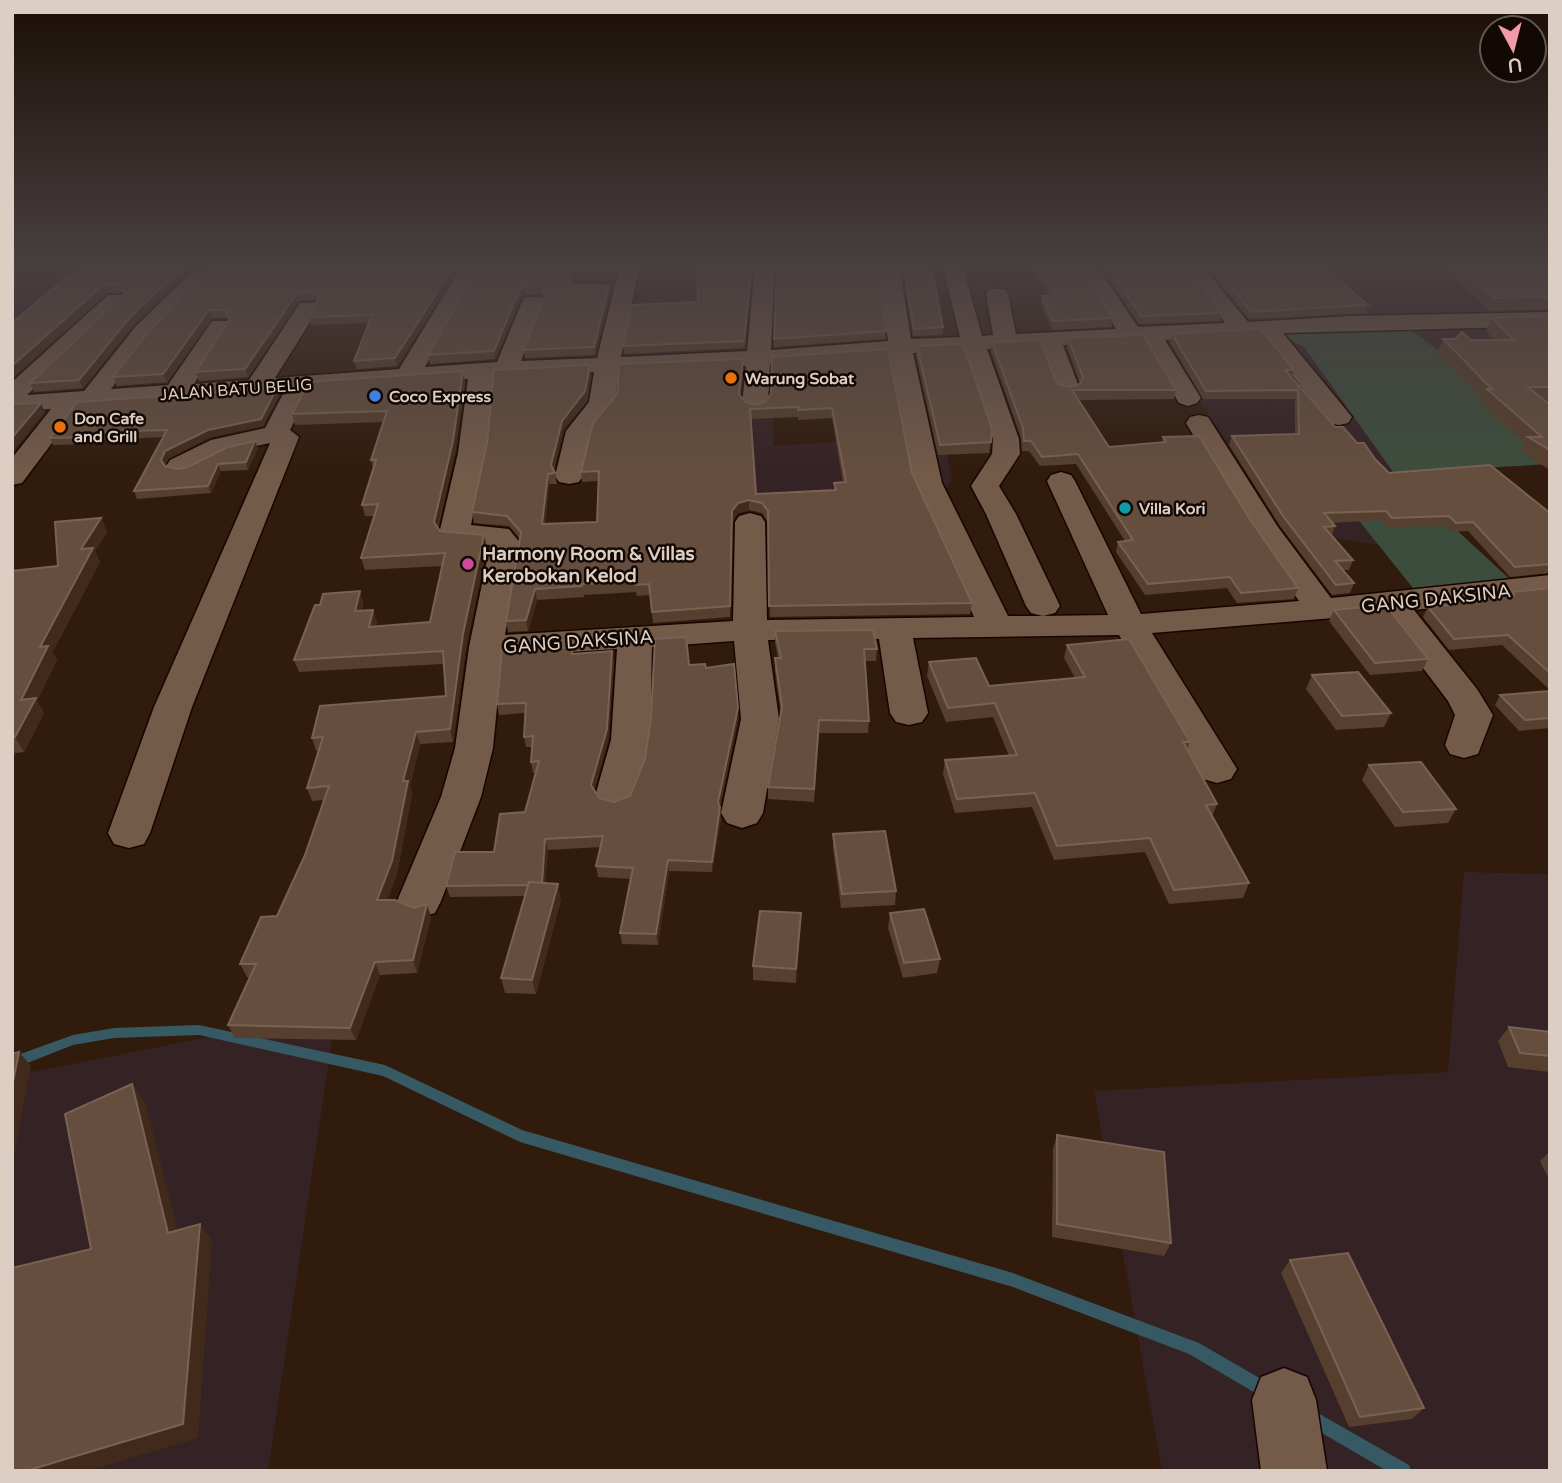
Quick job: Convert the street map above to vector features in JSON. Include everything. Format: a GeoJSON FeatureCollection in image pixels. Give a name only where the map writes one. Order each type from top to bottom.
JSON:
{"type":"FeatureCollection","features":[{"type":"Feature","properties":{"kind":"street"},"geometry":{"type":"LineString","coordinates":[[12,396],[80,333]]}},
{"type":"Feature","properties":{"kind":"street"},"geometry":{"type":"LineString","coordinates":[[12,477],[142,333]]}},
{"type":"Feature","properties":{"kind":"street"},"geometry":{"type":"LineString","coordinates":[[175,393],[215,333]]}},
{"type":"Feature","properties":{"kind":"street"},"geometry":{"type":"LineString","coordinates":[[256,388],[292,333]]}},
{"type":"Feature","properties":{"kind":"street"},"geometry":{"type":"LineString","coordinates":[[407,377],[433,333]]}},
{"type":"Feature","properties":{"kind":"street"},"geometry":{"type":"LineString","coordinates":[[493,371],[515,333]]}},
{"type":"Feature","properties":{"kind":"street"},"geometry":{"type":"LineString","coordinates":[[569,476],[579,431],[602,403],[612,333]]}},
{"type":"Feature","properties":{"kind":"street"},"geometry":{"type":"LineString","coordinates":[[755,404],[759,333]]}},
{"type":"Feature","properties":{"kind":"street"},"geometry":{"type":"LineString","coordinates":[[898,333],[928,483],[996,627]]}},
{"type":"Feature","properties":{"kind":"street"},"geometry":{"type":"LineString","coordinates":[[970,333],[1006,439],[1006,454],[985,486],[1002,514],[1042,606]]}},
{"type":"Feature","properties":{"kind":"street"},"geometry":{"type":"LineString","coordinates":[[1004,333],[1006,342]]}},
{"type":"Feature","properties":{"kind":"street"},"geometry":{"type":"LineString","coordinates":[[1140,333],[1194,411],[1265,530],[1322,609]]}},
{"type":"Feature","properties":{"kind":"street","name":"JALAN BATU BELIG"},"geometry":{"type":"LineString","coordinates":[[12,404],[607,364],[1182,333]]}},
{"type":"Feature","properties":{"kind":"street"},"geometry":{"type":"LineString","coordinates":[[1271,333],[1339,417]]}},
{"type":"Feature","properties":{"kind":"street"},"geometry":{"type":"LineString","coordinates":[[1049,340],[1067,387]]}},
{"type":"Feature","properties":{"kind":"street","name":"GANG DAKSINA"},"geometry":{"type":"LineString","coordinates":[[493,371],[454,534],[498,535],[506,544],[485,647],[750,629],[1130,625],[1391,603],[1550,585]]}},
{"type":"Feature","properties":{"kind":"street"},"geometry":{"type":"LineString","coordinates":[[275,434],[300,385]]}},
{"type":"Feature","properties":{"kind":"street"},"geometry":{"type":"LineString","coordinates":[[129,833],[173,708],[286,438],[275,434],[221,446],[180,466]]}},
{"type":"Feature","properties":{"kind":"street"},"geometry":{"type":"LineString","coordinates":[[1061,481],[1130,625],[1217,769]]}},
{"type":"Feature","properties":{"kind":"street"},"geometry":{"type":"LineString","coordinates":[[742,813],[760,719],[750,629],[750,523]]}},
{"type":"Feature","properties":{"kind":"street"},"geometry":{"type":"LineString","coordinates":[[1391,603],[1464,697],[1474,715],[1464,746]]}},
{"type":"Feature","properties":{"kind":"street"},"geometry":{"type":"LineString","coordinates":[[894,628],[909,713]]}},
{"type":"Feature","properties":{"kind":"street"},"geometry":{"type":"LineString","coordinates":[[615,796],[630,740],[635,636]]}},
{"type":"Feature","properties":{"kind":"street"},"geometry":{"type":"LineString","coordinates":[[419,901],[461,797],[474,748],[485,647]]}},
{"type":"Feature","properties":{"kind":"street"},"geometry":{"type":"LineString","coordinates":[[1284,1400],[1294,1471]]}},
{"type":"Feature","properties":{"kind":"shaded area"},"geometry":{"type":"Polygon","coordinates":[[[12,333],[110,333],[107,337],[12,345],[12,333]]]}},
{"type":"Feature","properties":{"kind":"shaded area"},"geometry":{"type":"Polygon","coordinates":[[[640,333],[709,333],[704,361],[634,364],[640,333]]]}},
{"type":"Feature","properties":{"kind":"shaded area"},"geometry":{"type":"Polygon","coordinates":[[[1277,333],[1304,347],[1394,473],[1317,467],[1380,545],[1289,532],[1154,335],[1277,333]]]}},
{"type":"Feature","properties":{"kind":"shaded area"},"geometry":{"type":"Polygon","coordinates":[[[1280,333],[1550,333],[1550,435],[1280,333]]]}},
{"type":"Feature","properties":{"kind":"shaded area"},"geometry":{"type":"Polygon","coordinates":[[[774,406],[773,446],[943,435],[952,480],[943,492],[665,516],[692,410],[774,406]]]}},
{"type":"Feature","properties":{"kind":"shaded area"},"geometry":{"type":"Polygon","coordinates":[[[1464,872],[1550,874],[1550,1471],[1162,1471],[1094,1091],[1448,1072],[1464,872]]]}},
{"type":"Feature","properties":{"kind":"shaded area"},"geometry":{"type":"Polygon","coordinates":[[[336,1012],[268,1471],[12,1471],[12,1076],[336,1012]]]}},
{"type":"Feature","properties":{"kind":"green space"},"geometry":{"type":"Polygon","coordinates":[[[1277,333],[1415,333],[1550,435],[1550,464],[1395,473],[1528,596],[1429,608],[1316,467],[1393,472],[1304,347],[1277,333]]]}},
{"type":"Feature","properties":{"kind":"building"},"geometry":{"type":"Polygon","coordinates":[[[12,333],[49,333],[12,366],[12,333]]]}},
{"type":"Feature","properties":{"kind":"building"},"geometry":{"type":"Polygon","coordinates":[[[83,333],[117,333],[79,380],[30,383],[83,333]]]}},
{"type":"Feature","properties":{"kind":"building"},"geometry":{"type":"Polygon","coordinates":[[[148,333],[192,333],[163,374],[113,377],[148,333]]]}},
{"type":"Feature","properties":{"kind":"building"},"geometry":{"type":"Polygon","coordinates":[[[221,333],[270,333],[245,369],[196,372],[221,333]]]}},
{"type":"Feature","properties":{"kind":"building"},"geometry":{"type":"Polygon","coordinates":[[[365,333],[411,333],[395,358],[354,361],[365,333]]]}},
{"type":"Feature","properties":{"kind":"building"},"geometry":{"type":"Polygon","coordinates":[[[440,333],[501,333],[494,351],[428,355],[440,333]]]}},
{"type":"Feature","properties":{"kind":"building"},"geometry":{"type":"Polygon","coordinates":[[[530,333],[597,333],[594,347],[524,350],[530,333]]]}},
{"type":"Feature","properties":{"kind":"building"},"geometry":{"type":"Polygon","coordinates":[[[626,333],[745,333],[744,341],[623,346],[626,333]]]}},
{"type":"Feature","properties":{"kind":"building"},"geometry":{"type":"Polygon","coordinates":[[[774,333],[855,333],[774,339],[774,333]]]}},
{"type":"Feature","properties":{"kind":"building"},"geometry":{"type":"Polygon","coordinates":[[[1264,333],[1294,370],[1285,370],[1335,427],[1343,427],[1357,443],[1364,443],[1389,473],[1490,465],[1550,513],[1550,564],[1515,567],[1473,522],[1456,523],[1449,516],[1392,518],[1386,511],[1324,513],[1335,526],[1324,527],[1353,560],[1335,561],[1354,583],[1336,585],[1283,516],[1232,436],[1299,434],[1298,390],[1206,391],[1172,334],[1264,333]]]}},
{"type":"Feature","properties":{"kind":"building"},"geometry":{"type":"Polygon","coordinates":[[[1463,333],[1471,340],[1514,340],[1507,333],[1550,333],[1550,387],[1528,387],[1550,405],[1550,450],[1528,437],[1542,437],[1487,389],[1492,389],[1443,339],[1455,339],[1463,333]]]}},
{"type":"Feature","properties":{"kind":"building"},"geometry":{"type":"Polygon","coordinates":[[[1143,335],[1176,390],[1072,390],[1109,447],[1166,442],[1163,437],[1199,436],[1251,521],[1298,588],[1241,593],[1230,577],[1148,584],[1118,542],[1133,540],[1078,454],[1042,457],[1031,441],[1024,441],[1023,428],[992,342],[1040,340],[1057,384],[1069,387],[1080,384],[1083,377],[1068,338],[1143,335]]]}},
{"type":"Feature","properties":{"kind":"building"},"geometry":{"type":"Polygon","coordinates":[[[963,344],[992,429],[991,442],[940,445],[917,346],[963,344]]]}},
{"type":"Feature","properties":{"kind":"building"},"geometry":{"type":"Polygon","coordinates":[[[888,349],[912,473],[972,603],[769,606],[768,511],[762,503],[749,500],[738,503],[732,511],[730,606],[652,612],[649,584],[635,585],[635,581],[582,584],[535,589],[526,620],[506,621],[521,532],[507,516],[472,512],[487,443],[494,370],[590,365],[585,391],[562,421],[551,465],[555,473],[548,474],[542,524],[597,522],[599,471],[581,472],[593,423],[617,394],[619,364],[743,359],[739,394],[745,402],[756,405],[765,402],[771,394],[772,357],[888,349]],[[798,407],[750,409],[756,494],[836,490],[834,483],[846,482],[832,408],[798,410],[798,407]]]}},
{"type":"Feature","properties":{"kind":"building"},"geometry":{"type":"Polygon","coordinates":[[[463,371],[453,441],[434,522],[440,531],[484,535],[463,634],[450,729],[416,732],[403,781],[408,781],[392,861],[377,900],[395,900],[414,908],[427,904],[413,960],[375,962],[350,1028],[228,1025],[256,964],[240,964],[261,917],[277,916],[305,855],[329,786],[307,788],[323,737],[312,738],[320,706],[446,696],[443,651],[294,660],[315,605],[320,605],[323,594],[360,591],[355,611],[373,610],[369,627],[430,622],[445,553],[361,558],[378,504],[362,505],[376,460],[371,460],[387,411],[292,414],[309,382],[463,371]]]}},
{"type":"Feature","properties":{"kind":"building"},"geometry":{"type":"Polygon","coordinates":[[[277,388],[261,419],[208,430],[165,451],[161,460],[165,466],[178,469],[188,467],[228,447],[255,441],[246,462],[218,464],[208,486],[134,491],[167,430],[100,432],[96,437],[50,438],[77,402],[277,388]]]}},
{"type":"Feature","properties":{"kind":"building"},"geometry":{"type":"Polygon","coordinates":[[[41,403],[12,438],[12,404],[41,403]]]}},
{"type":"Feature","properties":{"kind":"building"},"geometry":{"type":"Polygon","coordinates":[[[101,518],[81,549],[93,548],[40,647],[48,646],[21,700],[36,698],[12,738],[12,571],[58,566],[55,522],[101,518]]]}},
{"type":"Feature","properties":{"kind":"building"},"geometry":{"type":"Polygon","coordinates":[[[1550,588],[1550,673],[1508,635],[1454,639],[1428,607],[1451,605],[1447,601],[1514,595],[1512,592],[1550,588]]]}},
{"type":"Feature","properties":{"kind":"building"},"geometry":{"type":"Polygon","coordinates":[[[1374,606],[1377,609],[1388,608],[1428,659],[1375,663],[1334,610],[1374,606]]]}},
{"type":"Feature","properties":{"kind":"building"},"geometry":{"type":"Polygon","coordinates":[[[873,630],[877,649],[864,649],[869,721],[819,720],[814,789],[768,787],[782,707],[775,658],[781,658],[775,631],[873,630]]]}},
{"type":"Feature","properties":{"kind":"building"},"geometry":{"type":"Polygon","coordinates":[[[686,637],[689,665],[705,664],[706,668],[734,664],[738,708],[718,802],[720,807],[712,862],[668,860],[656,934],[620,933],[633,868],[596,866],[603,836],[545,839],[542,883],[446,886],[455,852],[494,852],[500,814],[525,812],[539,761],[531,762],[533,736],[524,737],[526,703],[497,704],[502,648],[518,647],[517,650],[573,647],[572,654],[612,651],[607,729],[591,785],[599,798],[614,802],[630,796],[645,759],[651,718],[655,639],[686,637]]]}},
{"type":"Feature","properties":{"kind":"building"},"geometry":{"type":"Polygon","coordinates":[[[1129,639],[1190,742],[1183,742],[1217,804],[1206,805],[1249,883],[1174,890],[1150,838],[1057,846],[1035,793],[957,799],[945,760],[1017,755],[995,703],[948,708],[929,662],[976,658],[989,686],[1085,677],[1067,645],[1129,639]]]}},
{"type":"Feature","properties":{"kind":"building"},"geometry":{"type":"Polygon","coordinates":[[[1358,672],[1391,713],[1342,716],[1312,675],[1358,672]]]}},
{"type":"Feature","properties":{"kind":"building"},"geometry":{"type":"Polygon","coordinates":[[[1550,691],[1550,718],[1525,720],[1500,695],[1550,691]]]}},
{"type":"Feature","properties":{"kind":"building"},"geometry":{"type":"Polygon","coordinates":[[[1421,762],[1456,809],[1403,812],[1369,765],[1421,762]]]}},
{"type":"Feature","properties":{"kind":"building"},"geometry":{"type":"Polygon","coordinates":[[[885,831],[896,891],[842,894],[833,834],[885,831]]]}},
{"type":"Feature","properties":{"kind":"building"},"geometry":{"type":"Polygon","coordinates":[[[529,882],[558,884],[532,980],[501,978],[529,882]]]}},
{"type":"Feature","properties":{"kind":"building"},"geometry":{"type":"Polygon","coordinates":[[[924,909],[940,959],[904,963],[890,913],[924,909]]]}},
{"type":"Feature","properties":{"kind":"building"},"geometry":{"type":"Polygon","coordinates":[[[760,911],[801,913],[796,969],[753,966],[760,911]]]}},
{"type":"Feature","properties":{"kind":"building"},"geometry":{"type":"Polygon","coordinates":[[[1509,1027],[1550,1032],[1550,1056],[1520,1053],[1509,1027]]]}},
{"type":"Feature","properties":{"kind":"building"},"geometry":{"type":"Polygon","coordinates":[[[19,1052],[12,1087],[12,1054],[19,1052]]]}},
{"type":"Feature","properties":{"kind":"building"},"geometry":{"type":"Polygon","coordinates":[[[132,1084],[168,1233],[200,1224],[183,1424],[26,1471],[12,1471],[12,1268],[91,1249],[65,1114],[132,1084]]]}},
{"type":"Feature","properties":{"kind":"building"},"geometry":{"type":"Polygon","coordinates":[[[1057,1135],[1164,1152],[1171,1243],[1057,1224],[1057,1135]]]}},
{"type":"Feature","properties":{"kind":"building"},"geometry":{"type":"Polygon","coordinates":[[[1348,1253],[1424,1408],[1360,1417],[1290,1260],[1348,1253]]]}},
{"type":"Feature","properties":{"kind":"waterway"},"geometry":{"type":"LineString","coordinates":[[12,1063],[73,1040],[114,1033],[199,1030],[385,1071],[520,1136],[1013,1280],[1194,1348],[1269,1393]]}},
{"type":"Feature","properties":{"kind":"waterway"},"geometry":{"type":"LineString","coordinates":[[1309,1416],[1403,1471]]}},
{"type":"Feature","properties":{"kind":"place","name":"Warung Sobat"},"geometry":{"type":"Point","coordinates":[731,378]}},
{"type":"Feature","properties":{"kind":"place","name":"Coco Express"},"geometry":{"type":"Point","coordinates":[375,396]}},
{"type":"Feature","properties":{"kind":"place","name":"Don Cafe and Grill"},"geometry":{"type":"Point","coordinates":[60,427]}},
{"type":"Feature","properties":{"kind":"place","name":"Villa Kori"},"geometry":{"type":"Point","coordinates":[1125,508]}},
{"type":"Feature","properties":{"kind":"place","name":"Harmony Room & Villas Kerobokan Kelod"},"geometry":{"type":"Point","coordinates":[468,564]}}]}
